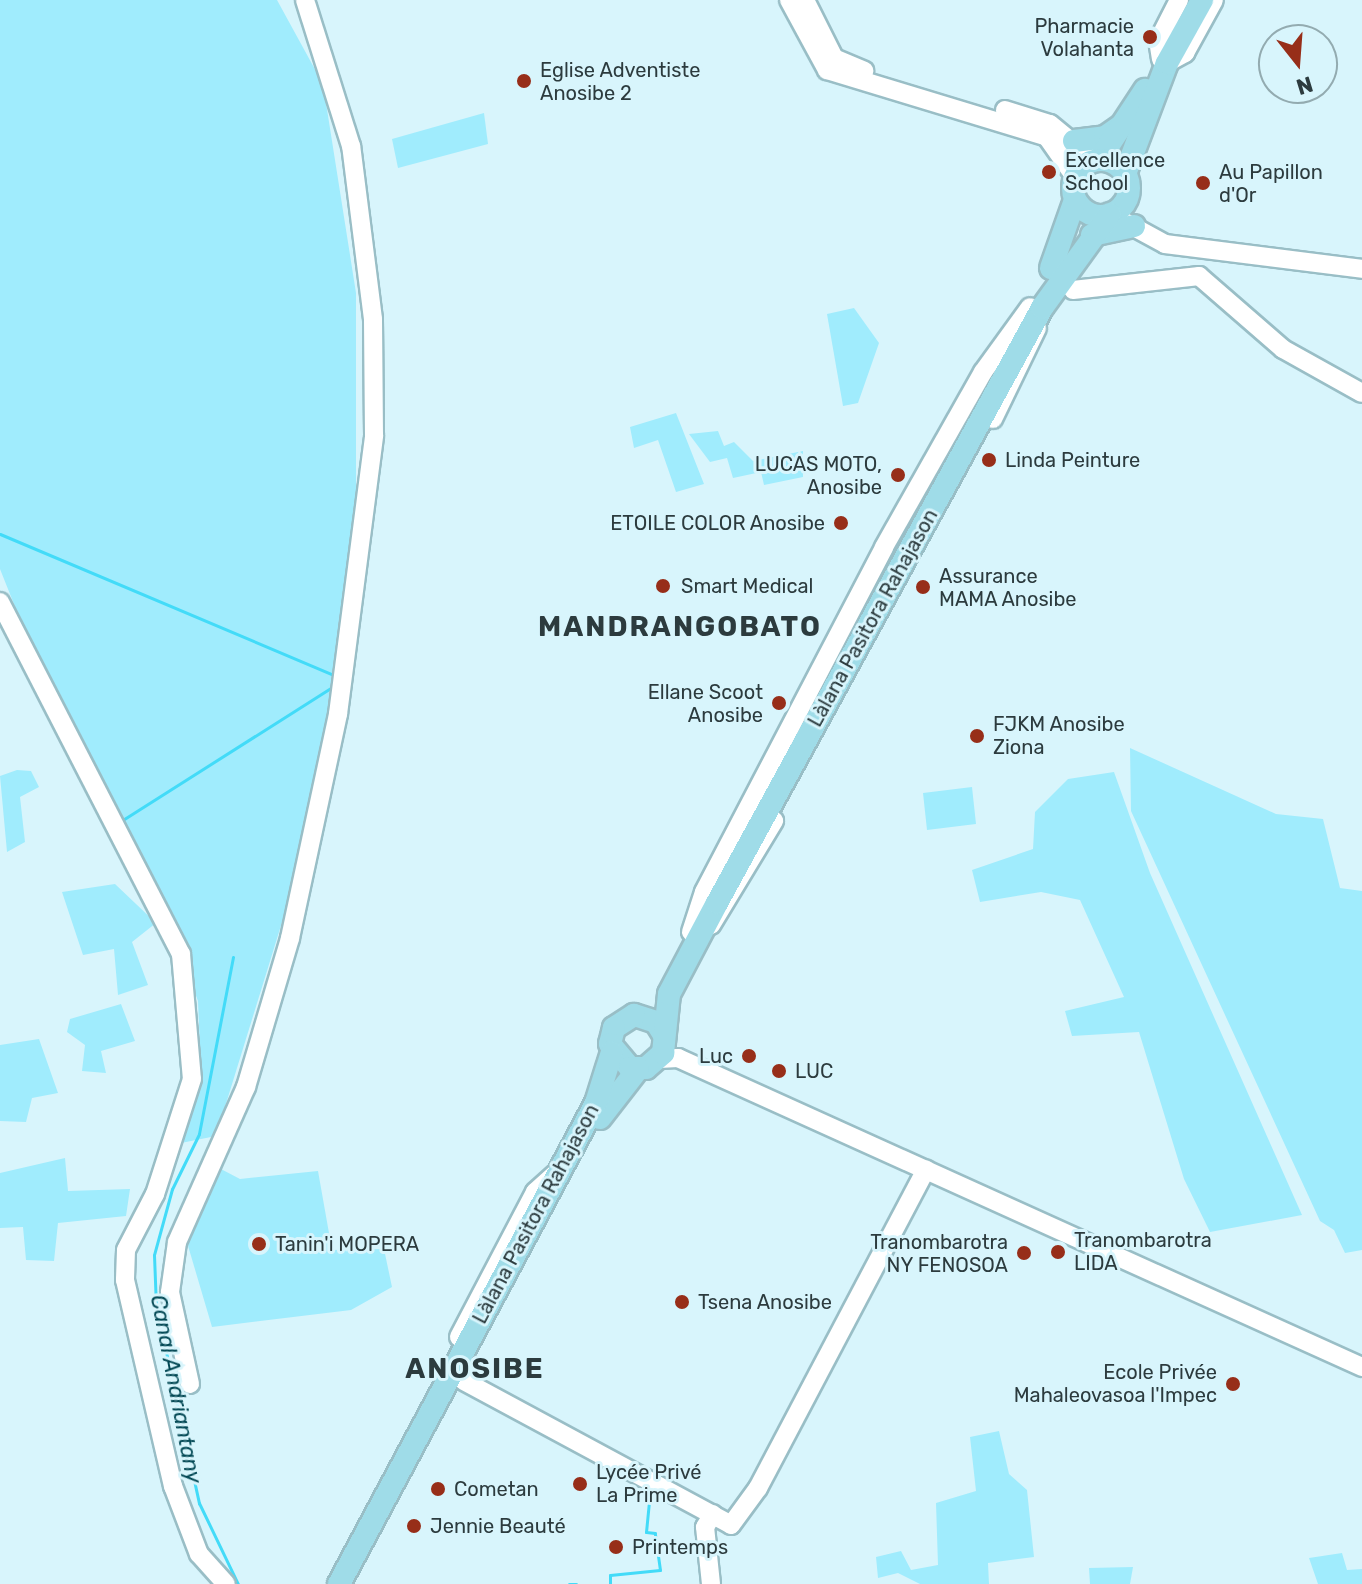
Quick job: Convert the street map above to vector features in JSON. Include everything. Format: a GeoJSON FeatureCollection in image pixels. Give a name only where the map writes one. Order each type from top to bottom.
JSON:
{"type":"FeatureCollection","features":[{"type":"Feature","properties":{"kind":"main road"},"geometry":{"type":"LineString","coordinates":[[1192,0],[1164,61],[1125,174],[1125,202],[1110,214],[1092,214],[1075,200],[1075,177],[1097,160],[1133,113],[1164,61],[1202,0]]}},
{"type":"Feature","properties":{"kind":"main road"},"geometry":{"type":"LineString","coordinates":[[1074,141],[1105,137],[1133,113]]}},
{"type":"Feature","properties":{"kind":"main road"},"geometry":{"type":"LineString","coordinates":[[1097,160],[1125,174]]}},
{"type":"Feature","properties":{"kind":"main road","name":"Làlana Pasitora Rahajason"},"geometry":{"type":"LineString","coordinates":[[664,1035],[669,994],[696,934],[1036,308],[1072,225],[1075,200]]}},
{"type":"Feature","properties":{"kind":"main road","name":"Làlana Pasitora Rahajason"},"geometry":{"type":"LineString","coordinates":[[1036,308],[1087,237],[1110,214]]}},
{"type":"Feature","properties":{"kind":"main road"},"geometry":{"type":"LineString","coordinates":[[1087,237],[1134,226]]}},
{"type":"Feature","properties":{"kind":"main road","name":"Làlana Pasitora Rahajason"},"geometry":{"type":"LineString","coordinates":[[634,1015],[658,990],[696,934]]}},
{"type":"Feature","properties":{"kind":"main road"},"geometry":{"type":"LineString","coordinates":[[634,1015],[656,1022],[664,1035],[659,1059],[638,1069],[612,1052],[614,1028],[634,1015]]}},
{"type":"Feature","properties":{"kind":"main road","name":"Làlana Pasitora Rahajason"},"geometry":{"type":"LineString","coordinates":[[339,1584],[596,1103],[612,1052]]}},
{"type":"Feature","properties":{"kind":"main road","name":"Làlana Pasitora Rahajason"},"geometry":{"type":"LineString","coordinates":[[350,1584],[593,1131],[638,1069]]}},
{"type":"Feature","properties":{"kind":"street"},"geometry":{"type":"LineString","coordinates":[[190,1384],[170,1292],[177,1242],[246,1087],[290,938],[338,714],[374,435],[373,319],[351,146],[305,0]]}},
{"type":"Feature","properties":{"kind":"street"},"geometry":{"type":"LineString","coordinates":[[789,0],[827,70],[1047,137],[1075,177]]}},
{"type":"Feature","properties":{"kind":"street"},"geometry":{"type":"LineString","coordinates":[[805,0],[819,38],[843,64],[1045,121],[1097,160]]}},
{"type":"Feature","properties":{"kind":"street"},"geometry":{"type":"LineString","coordinates":[[1179,0],[1158,41],[1164,61],[1185,53],[1214,0]]}},
{"type":"Feature","properties":{"kind":"street"},"geometry":{"type":"LineString","coordinates":[[1110,214],[1165,244],[1362,269]]}},
{"type":"Feature","properties":{"kind":"street"},"geometry":{"type":"LineString","coordinates":[[1073,290],[1199,276],[1283,349],[1362,393]]}},
{"type":"Feature","properties":{"kind":"street"},"geometry":{"type":"LineString","coordinates":[[0,602],[181,954],[192,1079],[155,1194],[126,1250],[125,1280],[173,1486],[199,1554],[226,1584]]}},
{"type":"Feature","properties":{"kind":"street"},"geometry":{"type":"LineString","coordinates":[[664,1035],[1362,1354]]}},
{"type":"Feature","properties":{"kind":"street"},"geometry":{"type":"LineString","coordinates":[[659,1059],[678,1058],[1362,1367]]}},
{"type":"Feature","properties":{"kind":"street"},"geometry":{"type":"LineString","coordinates":[[464,1381],[731,1525],[753,1485],[758,1488],[926,1170]]}},
{"type":"Feature","properties":{"kind":"street"},"geometry":{"type":"LineString","coordinates":[[330,1584],[535,1192],[557,1172]]}},
{"type":"Feature","properties":{"kind":"street"},"geometry":{"type":"LineString","coordinates":[[711,1584],[705,1527],[713,1514]]}},
{"type":"Feature","properties":{"kind":"shaded area"},"geometry":{"type":"Polygon","coordinates":[[[0,0],[277,0],[323,84],[356,293],[356,536],[343,679],[283,919],[216,1136],[176,1144],[200,1049],[198,1001],[161,904],[90,795],[0,569],[0,0]]]}},
{"type":"Feature","properties":{"kind":"shaded area"},"geometry":{"type":"Polygon","coordinates":[[[484,113],[488,144],[398,168],[392,139],[484,113]]]}},
{"type":"Feature","properties":{"kind":"shaded area"},"geometry":{"type":"Polygon","coordinates":[[[854,308],[879,343],[858,403],[843,406],[827,314],[854,308]]]}},
{"type":"Feature","properties":{"kind":"shaded area"},"geometry":{"type":"Polygon","coordinates":[[[676,413],[704,484],[676,492],[658,440],[634,448],[630,427],[676,413]]]}},
{"type":"Feature","properties":{"kind":"shaded area"},"geometry":{"type":"Polygon","coordinates":[[[718,431],[724,446],[734,442],[753,461],[803,451],[803,477],[764,485],[761,472],[733,478],[727,458],[710,462],[689,434],[718,431]]]}},
{"type":"Feature","properties":{"kind":"shaded area"},"geometry":{"type":"Polygon","coordinates":[[[1130,748],[1276,814],[1323,819],[1340,888],[1362,891],[1362,1250],[1345,1253],[1334,1230],[1320,1221],[1131,811],[1130,748]]]}},
{"type":"Feature","properties":{"kind":"shaded area"},"geometry":{"type":"Polygon","coordinates":[[[17,770],[31,771],[39,787],[20,797],[25,842],[7,852],[0,776],[17,770]]]}},
{"type":"Feature","properties":{"kind":"shaded area"},"geometry":{"type":"Polygon","coordinates":[[[1114,772],[1150,873],[1302,1215],[1210,1232],[1184,1179],[1139,1032],[1072,1036],[1065,1011],[1124,997],[1080,900],[1041,892],[980,902],[972,870],[1033,849],[1035,812],[1068,779],[1114,772]]]}},
{"type":"Feature","properties":{"kind":"shaded area"},"geometry":{"type":"Polygon","coordinates":[[[972,787],[976,824],[927,830],[923,793],[972,787]]]}},
{"type":"Feature","properties":{"kind":"shaded area"},"geometry":{"type":"Polygon","coordinates":[[[115,884],[156,923],[132,942],[148,985],[118,995],[114,949],[83,955],[62,892],[115,884]]]}},
{"type":"Feature","properties":{"kind":"shaded area"},"geometry":{"type":"Polygon","coordinates":[[[121,1004],[135,1041],[101,1051],[106,1073],[82,1071],[85,1045],[67,1032],[70,1019],[121,1004]]]}},
{"type":"Feature","properties":{"kind":"shaded area"},"geometry":{"type":"Polygon","coordinates":[[[39,1039],[58,1093],[32,1098],[26,1122],[0,1121],[0,1045],[39,1039]]]}},
{"type":"Feature","properties":{"kind":"shaded area"},"geometry":{"type":"Polygon","coordinates":[[[65,1158],[68,1191],[130,1189],[126,1216],[58,1223],[54,1261],[26,1260],[23,1227],[0,1228],[0,1173],[65,1158]]]}},
{"type":"Feature","properties":{"kind":"shaded area","name":"Tanin'i MOPERA"},"geometry":{"type":"Polygon","coordinates":[[[219,1168],[240,1179],[318,1171],[332,1250],[384,1249],[392,1287],[351,1310],[212,1327],[186,1239],[219,1168]]]}},
{"type":"Feature","properties":{"kind":"shaded area"},"geometry":{"type":"Polygon","coordinates":[[[999,1431],[1009,1474],[1027,1490],[1034,1557],[988,1563],[989,1584],[920,1584],[898,1573],[878,1578],[876,1557],[901,1551],[911,1570],[938,1565],[936,1503],[976,1491],[970,1437],[999,1431]]]}},
{"type":"Feature","properties":{"kind":"shaded area"},"geometry":{"type":"Polygon","coordinates":[[[1342,1553],[1347,1570],[1362,1569],[1362,1584],[1318,1584],[1309,1558],[1342,1553]]]}},
{"type":"Feature","properties":{"kind":"shaded area"},"geometry":{"type":"Polygon","coordinates":[[[1133,1567],[1130,1584],[1090,1584],[1089,1568],[1133,1567]]]}},
{"type":"Feature","properties":{"kind":"waterway"},"geometry":{"type":"LineString","coordinates":[[0,534],[336,676]]}},
{"type":"Feature","properties":{"kind":"waterway"},"geometry":{"type":"LineString","coordinates":[[121,821],[334,686]]}},
{"type":"Feature","properties":{"kind":"waterway","name":"Canal Andriantany"},"geometry":{"type":"LineString","coordinates":[[233,957],[199,1134],[172,1189],[154,1255],[156,1306],[199,1503],[238,1584]]}},
{"type":"Feature","properties":{"kind":"waterway"},"geometry":{"type":"LineString","coordinates":[[610,1584],[610,1575],[660,1570],[655,1533],[646,1532],[650,1491]]}},
{"type":"Feature","properties":{"kind":"waterway"},"geometry":{"type":"LineString","coordinates":[[569,1584],[576,1584]]}},
{"type":"Feature","properties":{"kind":"place","name":"Pharmacie Volahanta"},"geometry":{"type":"Point","coordinates":[1150,37]}},
{"type":"Feature","properties":{"kind":"place","name":"Eglise Adventiste Anosibe 2"},"geometry":{"type":"Point","coordinates":[524,81]}},
{"type":"Feature","properties":{"kind":"place","name":"Excellence School"},"geometry":{"type":"Point","coordinates":[1049,172]}},
{"type":"Feature","properties":{"kind":"place","name":"Au Papillon d'Or"},"geometry":{"type":"Point","coordinates":[1203,183]}},
{"type":"Feature","properties":{"kind":"place","name":"Linda Peinture"},"geometry":{"type":"Point","coordinates":[989,460]}},
{"type":"Feature","properties":{"kind":"place","name":"LUCAS MOTO, Anosibe"},"geometry":{"type":"Point","coordinates":[898,475]}},
{"type":"Feature","properties":{"kind":"place","name":"ETOILE COLOR Anosibe"},"geometry":{"type":"Point","coordinates":[841,523]}},
{"type":"Feature","properties":{"kind":"place","name":"Smart Medical"},"geometry":{"type":"Point","coordinates":[663,586]}},
{"type":"Feature","properties":{"kind":"place","name":"Assurance MAMA Anosibe"},"geometry":{"type":"Point","coordinates":[923,587]}},
{"type":"Feature","properties":{"kind":"place","name":"Ellane Scoot Anosibe"},"geometry":{"type":"Point","coordinates":[779,703]}},
{"type":"Feature","properties":{"kind":"place","name":"FJKM Anosibe Ziona"},"geometry":{"type":"Point","coordinates":[977,736]}},
{"type":"Feature","properties":{"kind":"place","name":"Luc"},"geometry":{"type":"Point","coordinates":[749,1056]}},
{"type":"Feature","properties":{"kind":"place","name":"LUC"},"geometry":{"type":"Point","coordinates":[779,1071]}},
{"type":"Feature","properties":{"kind":"place","name":"Tanin'i MOPERA"},"geometry":{"type":"Point","coordinates":[259,1244]}},
{"type":"Feature","properties":{"kind":"place","name":"Tranombarotra LIDA"},"geometry":{"type":"Point","coordinates":[1058,1252]}},
{"type":"Feature","properties":{"kind":"place","name":"Tranombarotra NY FENOSOA"},"geometry":{"type":"Point","coordinates":[1024,1253]}},
{"type":"Feature","properties":{"kind":"place","name":"Tsena Anosibe"},"geometry":{"type":"Point","coordinates":[682,1302]}},
{"type":"Feature","properties":{"kind":"place","name":"Ecole Privée Mahaleovasoa l'Impec"},"geometry":{"type":"Point","coordinates":[1233,1384]}},
{"type":"Feature","properties":{"kind":"place","name":"Lycée Privé La Prime"},"geometry":{"type":"Point","coordinates":[580,1484]}},
{"type":"Feature","properties":{"kind":"place","name":"Cometan"},"geometry":{"type":"Point","coordinates":[438,1489]}},
{"type":"Feature","properties":{"kind":"place","name":"Jennie Beauté"},"geometry":{"type":"Point","coordinates":[414,1526]}},
{"type":"Feature","properties":{"kind":"place","name":"Printemps"},"geometry":{"type":"Point","coordinates":[616,1547]}},
{"type":"Feature","properties":{"kind":"district","name":"MANDRANGOBATO"},"geometry":{"type":"Point","coordinates":[680,627]}},
{"type":"Feature","properties":{"kind":"district","name":"ANOSIBE"},"geometry":{"type":"Point","coordinates":[475,1369]}}]}
